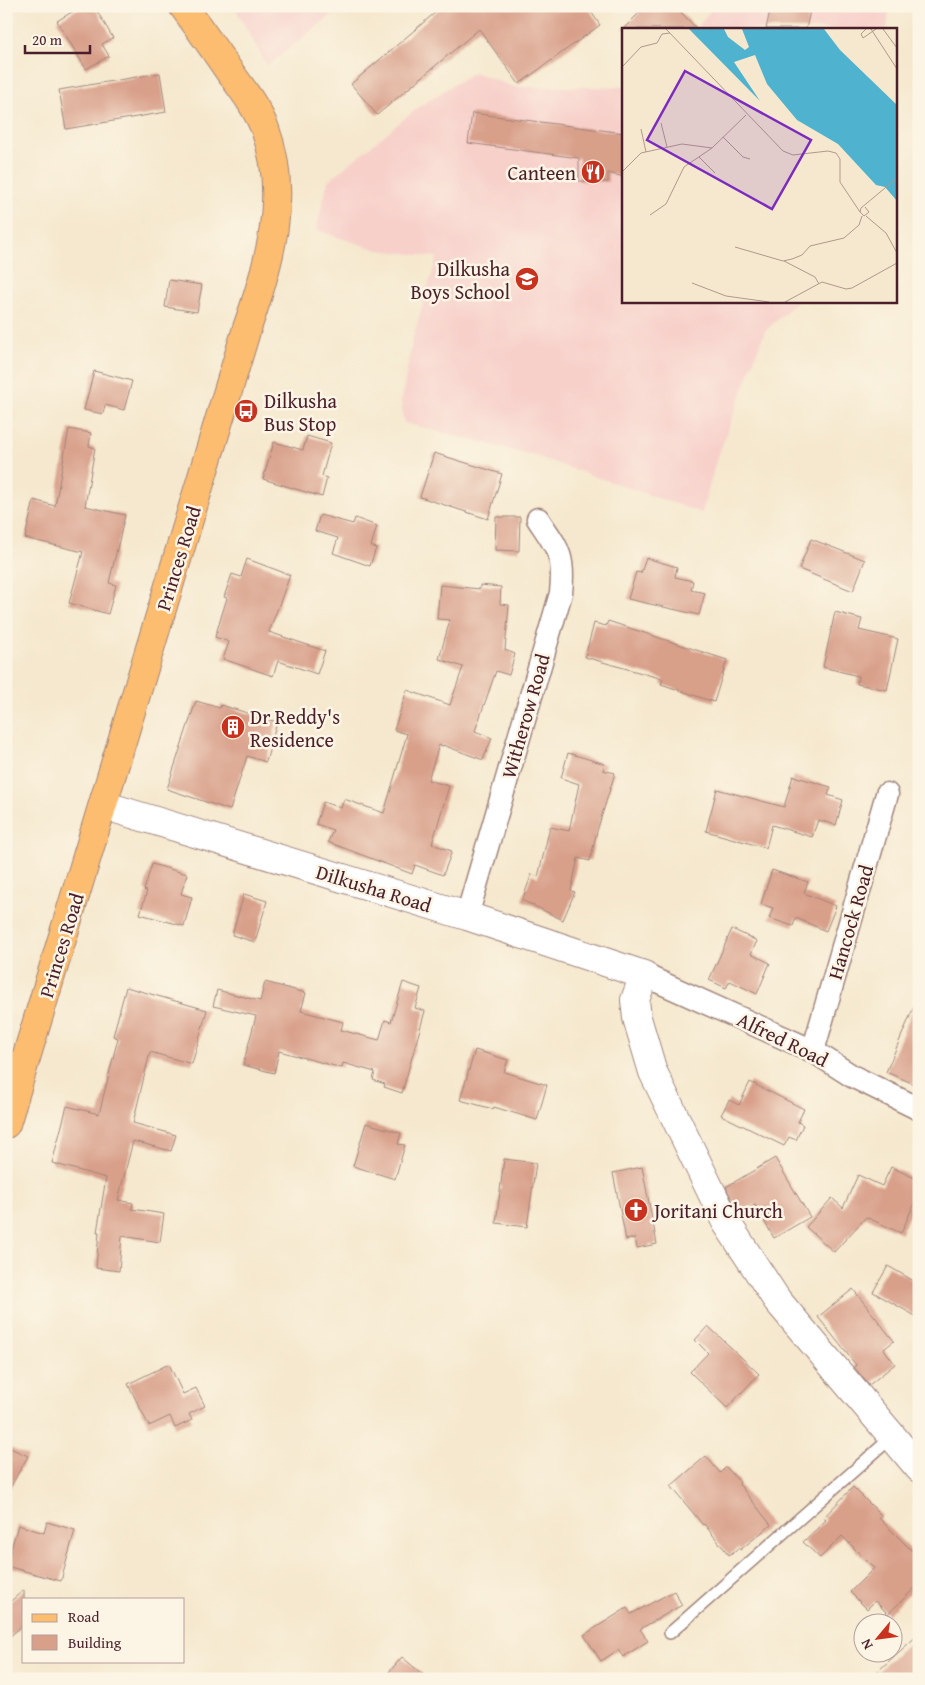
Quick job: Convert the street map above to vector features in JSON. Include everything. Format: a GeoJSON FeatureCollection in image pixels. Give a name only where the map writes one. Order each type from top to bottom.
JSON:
{"type":"FeatureCollection","features":[{"type":"Feature","properties":{"kind":"main road","name":"Princes Road"},"geometry":{"type":"LineString","coordinates":[[6,1124],[271,250],[276,170],[265,130],[252,103],[183,6]]}},
{"type":"Feature","properties":{"kind":"street","name":"Witherow Road"},"geometry":{"type":"LineString","coordinates":[[467,916],[561,592],[564,570],[558,549],[538,519]]}},
{"type":"Feature","properties":{"kind":"street","name":"Hancock Road"},"geometry":{"type":"LineString","coordinates":[[813,1051],[887,794]]}},
{"type":"Feature","properties":{"kind":"street","name":"Dilkusha Road"},"geometry":{"type":"LineString","coordinates":[[103,805],[467,916],[644,975]]}},
{"type":"Feature","properties":{"kind":"street","name":"Alfred Road"},"geometry":{"type":"LineString","coordinates":[[644,975],[813,1051],[852,1076],[919,1109]]}},
{"type":"Feature","properties":{"kind":"street"},"geometry":{"type":"LineString","coordinates":[[644,975],[635,1000],[636,1018],[653,1072],[726,1222],[777,1300],[919,1468]]}},
{"type":"Feature","properties":{"kind":"lane"},"geometry":{"type":"LineString","coordinates":[[670,1633],[892,1438]]}},
{"type":"Feature","properties":{"kind":"shaded area"},"geometry":{"type":"Polygon","coordinates":[[[234,6],[343,6],[267,66],[234,6]]]}},
{"type":"Feature","properties":{"kind":"shaded area"},"geometry":{"type":"Polygon","coordinates":[[[714,6],[890,6],[887,28],[697,28],[714,6]]]}},
{"type":"Feature","properties":{"kind":"shaded area","name":"Dilkusha Boys School"},"geometry":{"type":"Polygon","coordinates":[[[474,72],[514,87],[622,87],[622,302],[797,302],[765,331],[715,464],[702,513],[535,456],[404,423],[401,402],[413,337],[437,257],[378,250],[316,230],[328,181],[420,106],[474,72]]]}},
{"type":"Feature","properties":{"kind":"building"},"geometry":{"type":"Polygon","coordinates":[[[82,6],[94,6],[113,38],[102,44],[109,56],[86,69],[57,21],[82,6]]]}},
{"type":"Feature","properties":{"kind":"building"},"geometry":{"type":"Polygon","coordinates":[[[443,6],[587,6],[600,25],[519,84],[479,29],[377,115],[351,84],[443,6]]]}},
{"type":"Feature","properties":{"kind":"building"},"geometry":{"type":"Polygon","coordinates":[[[646,6],[675,6],[696,28],[624,28],[646,6]]]}},
{"type":"Feature","properties":{"kind":"building"},"geometry":{"type":"Polygon","coordinates":[[[771,6],[811,6],[806,28],[766,28],[771,6]]]}},
{"type":"Feature","properties":{"kind":"building"},"geometry":{"type":"Polygon","coordinates":[[[160,73],[166,112],[66,129],[59,90],[160,73]]]}},
{"type":"Feature","properties":{"kind":"building"},"geometry":{"type":"Polygon","coordinates":[[[472,113],[622,133],[622,176],[608,173],[608,182],[579,181],[579,158],[468,143],[472,113]]]}},
{"type":"Feature","properties":{"kind":"building"},"geometry":{"type":"Polygon","coordinates":[[[169,280],[202,285],[197,312],[165,307],[169,280]]]}},
{"type":"Feature","properties":{"kind":"building"},"geometry":{"type":"Polygon","coordinates":[[[94,371],[132,381],[124,410],[105,405],[103,414],[84,410],[94,371]]]}},
{"type":"Feature","properties":{"kind":"building"},"geometry":{"type":"Polygon","coordinates":[[[69,429],[91,433],[89,446],[95,448],[85,506],[125,515],[109,583],[116,585],[108,614],[69,603],[83,552],[25,538],[34,500],[55,506],[69,429]]]}},
{"type":"Feature","properties":{"kind":"building"},"geometry":{"type":"Polygon","coordinates":[[[307,436],[331,443],[322,476],[327,478],[322,497],[263,479],[274,442],[303,450],[307,436]]]}},
{"type":"Feature","properties":{"kind":"building"},"geometry":{"type":"Polygon","coordinates":[[[434,453],[502,474],[488,519],[420,497],[434,453]]]}},
{"type":"Feature","properties":{"kind":"building"},"geometry":{"type":"Polygon","coordinates":[[[320,515],[353,524],[355,518],[377,526],[371,546],[376,548],[370,566],[333,553],[338,538],[315,531],[320,515]]]}},
{"type":"Feature","properties":{"kind":"building"},"geometry":{"type":"Polygon","coordinates":[[[496,517],[520,517],[519,551],[495,550],[496,517]]]}},
{"type":"Feature","properties":{"kind":"building"},"geometry":{"type":"Polygon","coordinates":[[[811,539],[865,560],[853,591],[799,569],[811,539]]]}},
{"type":"Feature","properties":{"kind":"building"},"geometry":{"type":"Polygon","coordinates":[[[646,558],[677,567],[675,577],[693,581],[691,590],[705,593],[699,615],[628,599],[636,572],[641,573],[646,558]]]}},
{"type":"Feature","properties":{"kind":"building"},"geometry":{"type":"Polygon","coordinates":[[[247,559],[290,575],[269,632],[325,651],[317,674],[278,661],[273,676],[223,659],[229,642],[215,637],[227,598],[224,597],[232,574],[241,577],[247,559]]]}},
{"type":"Feature","properties":{"kind":"building"},"geometry":{"type":"Polygon","coordinates":[[[440,585],[480,589],[480,585],[501,587],[500,604],[509,605],[505,650],[515,654],[509,675],[496,671],[475,731],[492,738],[483,760],[439,745],[428,780],[449,786],[432,844],[452,851],[443,875],[415,865],[412,874],[328,842],[333,830],[316,824],[323,802],[341,808],[344,799],[384,813],[407,734],[394,730],[407,690],[450,705],[463,667],[439,659],[450,620],[437,619],[440,585]]]}},
{"type":"Feature","properties":{"kind":"building"},"geometry":{"type":"Polygon","coordinates":[[[835,612],[862,619],[859,630],[898,639],[887,690],[857,684],[858,676],[823,667],[835,612]]]}},
{"type":"Feature","properties":{"kind":"building"},"geometry":{"type":"Polygon","coordinates":[[[608,621],[727,660],[714,702],[661,684],[663,679],[585,657],[594,623],[606,626],[608,621]]]}},
{"type":"Feature","properties":{"kind":"building"},"geometry":{"type":"Polygon","coordinates":[[[196,701],[220,708],[221,705],[277,722],[266,762],[247,756],[230,810],[167,789],[196,701]]]}},
{"type":"Feature","properties":{"kind":"building"},"geometry":{"type":"Polygon","coordinates":[[[568,753],[605,764],[603,770],[615,773],[590,861],[578,858],[571,891],[575,892],[563,920],[522,900],[532,874],[538,877],[550,827],[569,831],[579,784],[561,778],[568,753]]]}},
{"type":"Feature","properties":{"kind":"building"},"geometry":{"type":"Polygon","coordinates":[[[793,776],[831,787],[828,795],[843,800],[836,825],[818,820],[812,837],[772,825],[766,848],[706,831],[717,789],[784,807],[793,776]]]}},
{"type":"Feature","properties":{"kind":"building"},"geometry":{"type":"Polygon","coordinates":[[[152,864],[187,874],[181,894],[192,897],[184,926],[140,914],[147,891],[144,890],[152,864]]]}},
{"type":"Feature","properties":{"kind":"building"},"geometry":{"type":"Polygon","coordinates":[[[772,870],[808,882],[804,893],[836,906],[826,931],[796,918],[793,926],[769,918],[773,908],[761,904],[772,870]]]}},
{"type":"Feature","properties":{"kind":"building"},"geometry":{"type":"Polygon","coordinates":[[[244,894],[267,901],[255,942],[232,935],[244,894]]]}},
{"type":"Feature","properties":{"kind":"building"},"geometry":{"type":"Polygon","coordinates":[[[732,929],[757,941],[751,954],[770,963],[757,994],[730,981],[726,988],[709,980],[732,929]]]}},
{"type":"Feature","properties":{"kind":"building"},"geometry":{"type":"Polygon","coordinates":[[[265,982],[306,993],[301,1011],[343,1022],[341,1030],[379,1040],[385,1020],[391,1022],[403,982],[421,988],[415,1008],[425,1011],[402,1093],[384,1087],[385,1084],[373,1080],[375,1072],[343,1063],[342,1068],[279,1051],[274,1073],[243,1065],[256,1016],[213,1006],[217,990],[260,1001],[265,982]]]}},
{"type":"Feature","properties":{"kind":"building"},"geometry":{"type":"Polygon","coordinates":[[[126,987],[207,1010],[192,1064],[150,1052],[133,1123],[176,1135],[171,1151],[133,1141],[118,1200],[133,1203],[132,1209],[164,1214],[160,1242],[122,1236],[119,1271],[96,1268],[99,1232],[97,1232],[106,1178],[52,1163],[67,1106],[99,1114],[118,1038],[113,1036],[126,987]]]}},
{"type":"Feature","properties":{"kind":"building"},"geometry":{"type":"Polygon","coordinates":[[[919,995],[919,1086],[886,1072],[919,995]]]}},
{"type":"Feature","properties":{"kind":"building"},"geometry":{"type":"Polygon","coordinates":[[[475,1050],[508,1060],[504,1072],[547,1085],[537,1120],[494,1107],[493,1109],[460,1100],[475,1050]]]}},
{"type":"Feature","properties":{"kind":"building"},"geometry":{"type":"Polygon","coordinates":[[[750,1082],[804,1109],[798,1122],[803,1125],[796,1140],[789,1137],[784,1146],[721,1115],[729,1100],[739,1105],[750,1082]]]}},
{"type":"Feature","properties":{"kind":"building"},"geometry":{"type":"Polygon","coordinates":[[[366,1123],[401,1133],[398,1144],[405,1145],[395,1179],[353,1166],[366,1123]]]}},
{"type":"Feature","properties":{"kind":"building"},"geometry":{"type":"Polygon","coordinates":[[[775,1158],[810,1217],[774,1238],[755,1205],[739,1214],[726,1187],[775,1158]]]}},
{"type":"Feature","properties":{"kind":"building"},"geometry":{"type":"Polygon","coordinates":[[[504,1159],[536,1163],[527,1227],[496,1223],[504,1159]]]}},
{"type":"Feature","properties":{"kind":"building","name":"Joritani Church"},"geometry":{"type":"Polygon","coordinates":[[[642,1167],[657,1244],[637,1248],[635,1238],[626,1240],[613,1173],[642,1167]]]}},
{"type":"Feature","properties":{"kind":"building"},"geometry":{"type":"Polygon","coordinates":[[[891,1167],[919,1180],[919,1193],[901,1233],[866,1217],[834,1252],[806,1227],[832,1198],[843,1208],[858,1175],[882,1186],[891,1167]]]}},
{"type":"Feature","properties":{"kind":"building"},"geometry":{"type":"Polygon","coordinates":[[[888,1266],[919,1284],[919,1318],[873,1292],[888,1266]]]}},
{"type":"Feature","properties":{"kind":"building"},"geometry":{"type":"Polygon","coordinates":[[[853,1289],[894,1341],[884,1349],[895,1364],[869,1385],[854,1367],[856,1365],[818,1317],[853,1289]]]}},
{"type":"Feature","properties":{"kind":"building"},"geometry":{"type":"Polygon","coordinates":[[[708,1326],[759,1374],[727,1408],[690,1372],[708,1353],[695,1340],[708,1326]]]}},
{"type":"Feature","properties":{"kind":"building"},"geometry":{"type":"Polygon","coordinates":[[[169,1364],[183,1394],[196,1388],[205,1406],[189,1414],[192,1420],[175,1428],[170,1416],[149,1426],[128,1384],[169,1364]]]}},
{"type":"Feature","properties":{"kind":"building"},"geometry":{"type":"Polygon","coordinates":[[[6,1446],[28,1456],[6,1495],[6,1446]]]}},
{"type":"Feature","properties":{"kind":"building"},"geometry":{"type":"Polygon","coordinates":[[[706,1456],[720,1473],[726,1467],[740,1482],[739,1484],[771,1525],[740,1550],[739,1548],[729,1555],[671,1486],[706,1456]]]}},
{"type":"Feature","properties":{"kind":"building"},"geometry":{"type":"Polygon","coordinates":[[[853,1487],[882,1516],[879,1518],[919,1558],[919,1584],[890,1612],[886,1612],[875,1601],[867,1609],[850,1592],[874,1568],[842,1536],[820,1558],[803,1542],[826,1520],[823,1518],[853,1487]]]}},
{"type":"Feature","properties":{"kind":"building"},"geometry":{"type":"Polygon","coordinates":[[[47,1522],[75,1530],[61,1581],[6,1566],[18,1525],[44,1533],[47,1522]]]}},
{"type":"Feature","properties":{"kind":"building"},"geometry":{"type":"Polygon","coordinates":[[[24,1590],[24,1598],[22,1598],[22,1626],[6,1640],[6,1605],[24,1590]]]}},
{"type":"Feature","properties":{"kind":"building"},"geometry":{"type":"Polygon","coordinates":[[[674,1591],[682,1605],[640,1629],[648,1641],[623,1657],[618,1650],[601,1661],[584,1635],[627,1608],[631,1614],[674,1591]]]}},
{"type":"Feature","properties":{"kind":"building"},"geometry":{"type":"Polygon","coordinates":[[[919,1634],[919,1679],[869,1679],[888,1662],[902,1662],[902,1649],[919,1634]]]}},
{"type":"Feature","properties":{"kind":"building"},"geometry":{"type":"Polygon","coordinates":[[[402,1657],[428,1679],[383,1679],[402,1657]]]}},
{"type":"Feature","properties":{"kind":"place","name":"Canteen"},"geometry":{"type":"Point","coordinates":[593,172]}},
{"type":"Feature","properties":{"kind":"place","name":"Dilkusha Boys School"},"geometry":{"type":"Point","coordinates":[527,279]}},
{"type":"Feature","properties":{"kind":"place","name":"Dilkusha Bus Stop"},"geometry":{"type":"Point","coordinates":[246,411]}},
{"type":"Feature","properties":{"kind":"place","name":"Dr Reddy's Residence"},"geometry":{"type":"Point","coordinates":[233,727]}},
{"type":"Feature","properties":{"kind":"place","name":"Joritani Church"},"geometry":{"type":"Point","coordinates":[636,1210]}}]}
